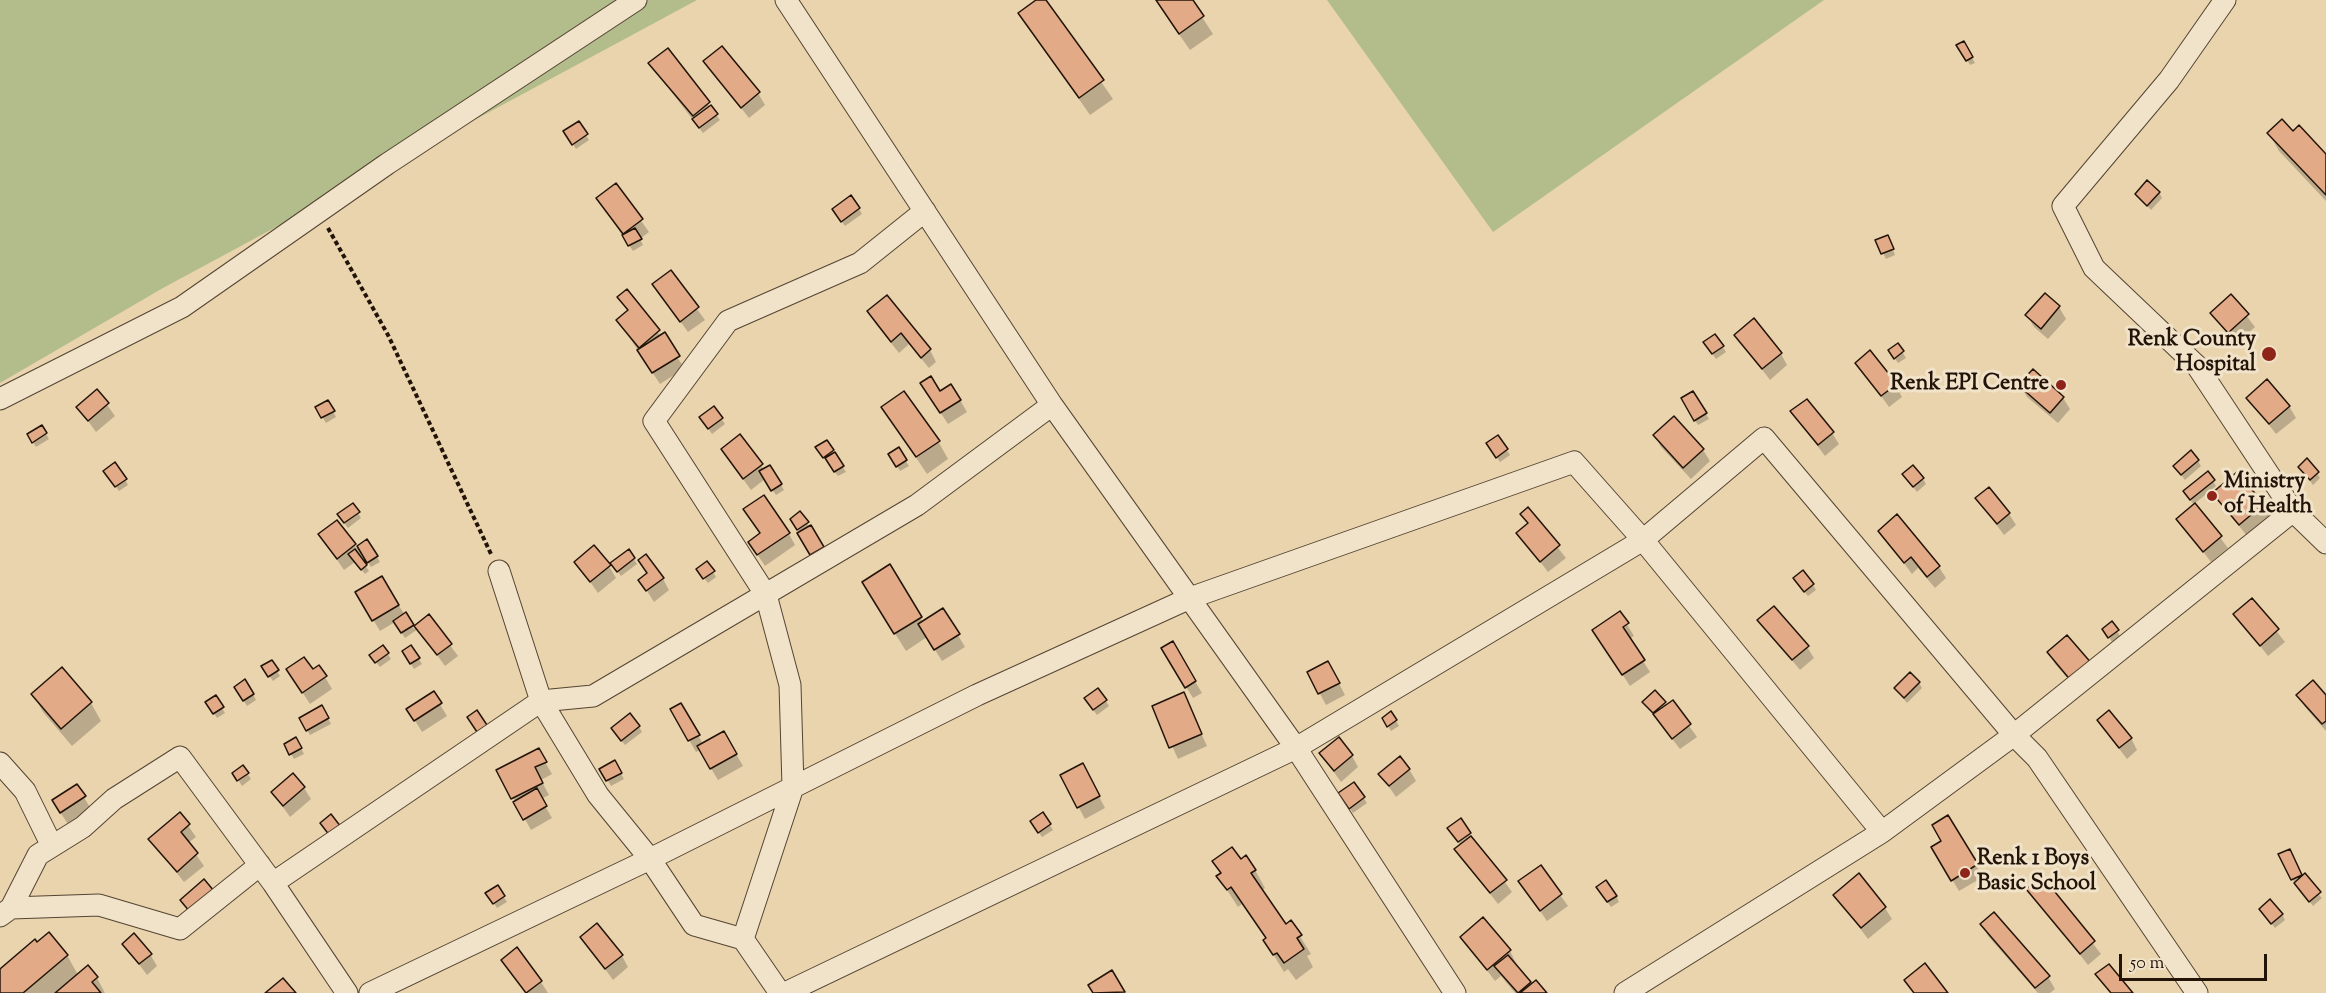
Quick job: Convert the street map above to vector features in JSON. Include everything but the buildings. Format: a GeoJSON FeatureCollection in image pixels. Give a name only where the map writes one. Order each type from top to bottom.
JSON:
{"type":"FeatureCollection","features":[{"type":"Feature","properties":{"kind":"street"},"geometry":{"type":"LineString","coordinates":[[0,399],[182,307],[319,212],[636,0]]}},
{"type":"Feature","properties":{"kind":"street"},"geometry":{"type":"LineString","coordinates":[[786,0],[1052,405],[1296,748],[1455,993]]}},
{"type":"Feature","properties":{"kind":"street"},"geometry":{"type":"LineString","coordinates":[[2225,0],[2169,80],[2063,206],[2094,268],[2197,366],[2293,511],[2326,543]]}},
{"type":"Feature","properties":{"kind":"street"},"geometry":{"type":"LineString","coordinates":[[743,939],[793,787],[790,685],[766,595],[654,421],[728,321],[860,263],[925,211]]}},
{"type":"Feature","properties":{"kind":"street"},"geometry":{"type":"LineString","coordinates":[[273,883],[541,701],[593,696],[916,505],[1052,405]]}},
{"type":"Feature","properties":{"kind":"street"},"geometry":{"type":"LineString","coordinates":[[785,993],[1296,748],[1643,540],[1764,438],[2014,735],[2037,758],[2197,993]]}},
{"type":"Feature","properties":{"kind":"street"},"geometry":{"type":"LineString","coordinates":[[370,993],[650,859],[977,695],[1190,598],[1574,462],[1643,540],[1882,832]]}},
{"type":"Feature","properties":{"kind":"street"},"geometry":{"type":"LineString","coordinates":[[1624,993],[1882,832],[2014,735],[2293,511]]}},
{"type":"Feature","properties":{"kind":"street"},"geometry":{"type":"LineString","coordinates":[[499,572],[541,701],[598,795],[650,859],[694,925],[743,939],[780,993]]}},
{"type":"Feature","properties":{"kind":"street"},"geometry":{"type":"LineString","coordinates":[[6,912],[38,855],[83,827],[114,799],[180,757],[273,883],[347,993]]}},
{"type":"Feature","properties":{"kind":"street"},"geometry":{"type":"LineString","coordinates":[[0,763],[25,791],[52,846]]}},
{"type":"Feature","properties":{"kind":"street"},"geometry":{"type":"LineString","coordinates":[[6,912],[99,904],[180,928],[260,865]]}},
{"type":"Feature","properties":{"kind":"path"},"geometry":{"type":"LineString","coordinates":[[319,212],[388,335],[499,572]]}},
{"type":"Feature","properties":{"kind":"green space"},"geometry":{"type":"Polygon","coordinates":[[[0,0],[697,0],[163,288],[0,383],[0,0]]]}},
{"type":"Feature","properties":{"kind":"green space"},"geometry":{"type":"Polygon","coordinates":[[[1327,0],[1824,0],[1493,232],[1327,0]]]}},
{"type":"Feature","properties":{"kind":"place","name":"Renk County Hospital"},"geometry":{"type":"Point","coordinates":[2269,354]}},
{"type":"Feature","properties":{"kind":"place","name":"Renk EPI Centre"},"geometry":{"type":"Point","coordinates":[2061,385]}},
{"type":"Feature","properties":{"kind":"place","name":"Ministry of Health"},"geometry":{"type":"Point","coordinates":[2212,496]}},
{"type":"Feature","properties":{"kind":"place","name":"Renk 1 Boys Basic School"},"geometry":{"type":"Point","coordinates":[1965,873]}}]}
